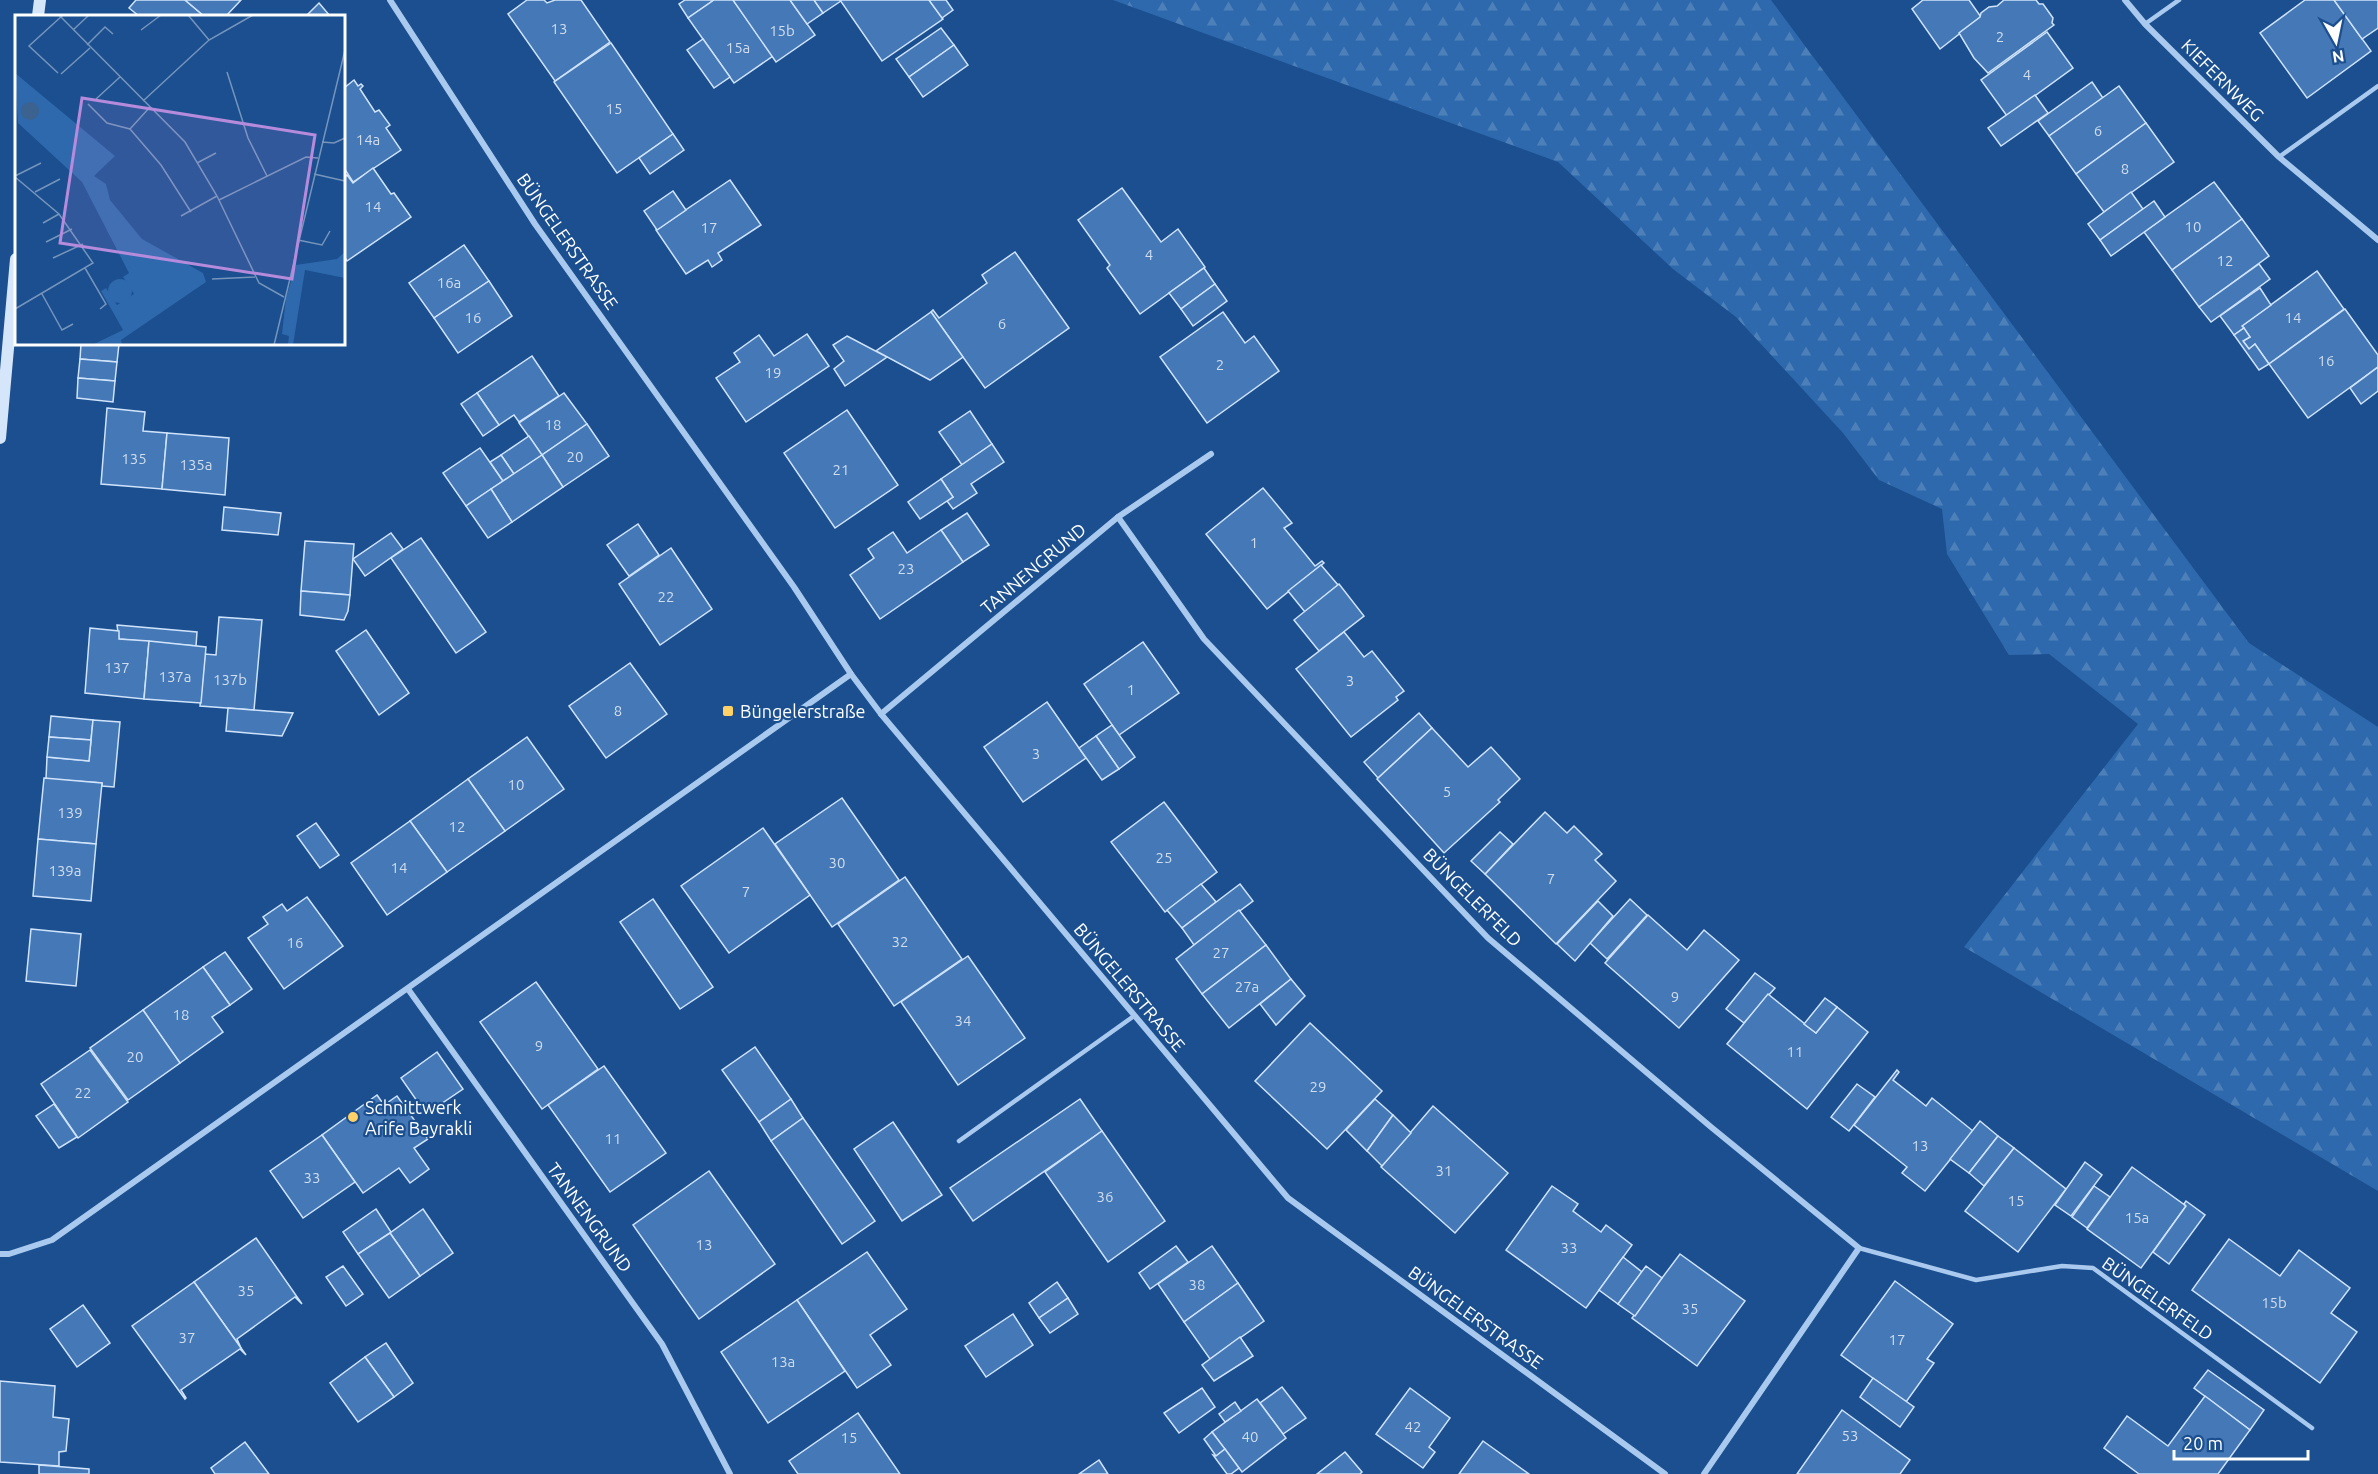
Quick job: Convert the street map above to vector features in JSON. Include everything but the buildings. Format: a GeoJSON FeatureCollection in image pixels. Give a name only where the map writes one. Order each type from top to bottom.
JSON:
{"type":"FeatureCollection","features":[{"type":"Feature","properties":{"kind":"street"},"geometry":{"type":"LineString","coordinates":[[38,15],[39,0]]}},
{"type":"Feature","properties":{"kind":"street","name":"BÜNGELERSTRASSE"},"geometry":{"type":"LineString","coordinates":[[390,0],[535,224],[794,587],[851,674],[881,714],[1288,1198],[1665,1474]]}},
{"type":"Feature","properties":{"kind":"street","name":"KIEFERNWEG"},"geometry":{"type":"LineString","coordinates":[[2125,0],[2145,24],[2279,157],[2378,240]]}},
{"type":"Feature","properties":{"kind":"street"},"geometry":{"type":"LineString","coordinates":[[0,438],[1,403],[15,269]]}},
{"type":"Feature","properties":{"kind":"street","name":"TANNENGRUND"},"geometry":{"type":"LineString","coordinates":[[881,714],[1118,517],[1212,454]]}},
{"type":"Feature","properties":{"kind":"street","name":"BÜNGELERFELD"},"geometry":{"type":"LineString","coordinates":[[1118,517],[1204,639],[1488,938],[1711,1127],[1859,1248]]}},
{"type":"Feature","properties":{"kind":"street"},"geometry":{"type":"LineString","coordinates":[[0,1254],[9,1254],[52,1240],[851,674]]}},
{"type":"Feature","properties":{"kind":"street","name":"TANNENGRUND"},"geometry":{"type":"LineString","coordinates":[[408,989],[662,1344],[730,1474]]}},
{"type":"Feature","properties":{"kind":"street"},"geometry":{"type":"LineString","coordinates":[[1704,1474],[1859,1248]]}},
{"type":"Feature","properties":{"kind":"lane"},"geometry":{"type":"LineString","coordinates":[[2145,24],[2179,0]]}},
{"type":"Feature","properties":{"kind":"lane"},"geometry":{"type":"LineString","coordinates":[[2279,157],[2378,86]]}},
{"type":"Feature","properties":{"kind":"lane"},"geometry":{"type":"LineString","coordinates":[[958,1141],[1134,1016]]}},
{"type":"Feature","properties":{"kind":"lane","name":"BÜNGELERFELD"},"geometry":{"type":"LineString","coordinates":[[1859,1248],[1976,1280],[2062,1266],[2093,1268],[2312,1428]]}},
{"type":"Feature","properties":{"kind":"green space"},"geometry":{"type":"Polygon","coordinates":[[[1113,0],[1771,0],[2249,643],[2378,727],[2378,1191],[1964,947],[2138,724],[2049,654],[2009,655],[1947,554],[1942,509],[1879,480],[1843,433],[1736,317],[1673,269],[1558,162],[1113,0]]]}},
{"type":"Feature","properties":{"kind":"place","name":"Büngelerstraße"},"geometry":{"type":"Point","coordinates":[728,711]}},
{"type":"Feature","properties":{"kind":"place","name":"Schnittwerk Arife Bayrakli"},"geometry":{"type":"Point","coordinates":[353,1117]}}]}
